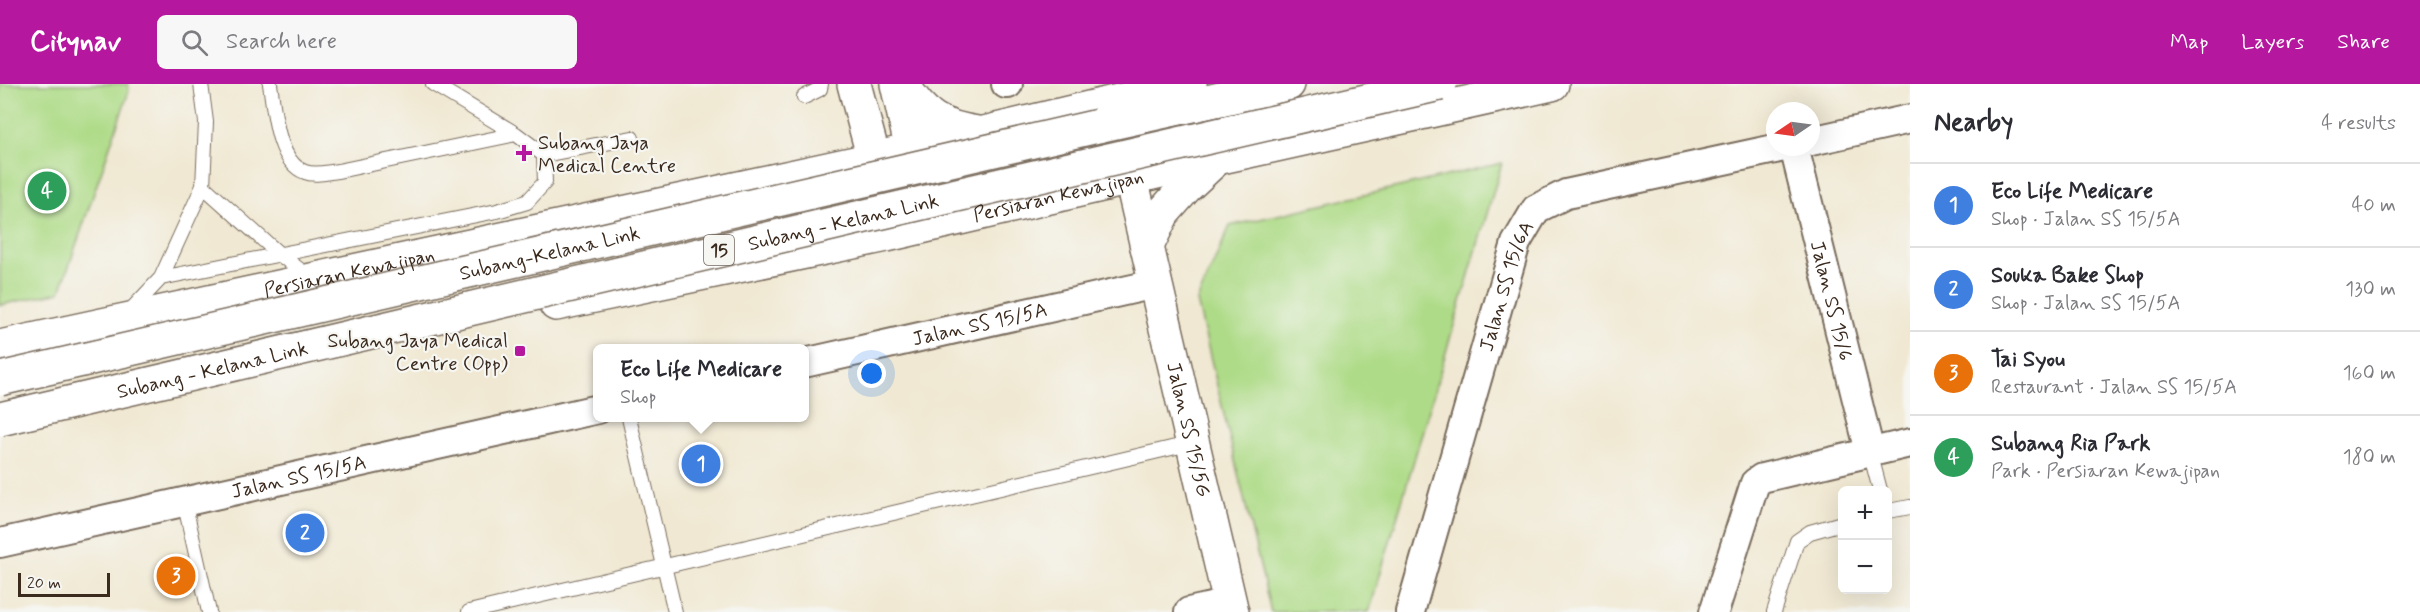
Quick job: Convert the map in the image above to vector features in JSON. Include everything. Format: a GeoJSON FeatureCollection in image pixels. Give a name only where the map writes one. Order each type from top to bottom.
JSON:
{"type":"FeatureCollection","features":[{"type":"Feature","properties":{"kind":"main road"},"geometry":{"type":"LineString","coordinates":[[854,84],[874,159],[888,196],[899,213],[925,213],[1235,141],[1300,140]]}},
{"type":"Feature","properties":{"kind":"main road"},"geometry":{"type":"LineString","coordinates":[[887,234],[898,227],[917,207],[919,188],[897,84]]}},
{"type":"Feature","properties":{"kind":"main road"},"geometry":{"type":"LineString","coordinates":[[903,84],[911,98],[931,119],[955,130],[981,133]]}},
{"type":"Feature","properties":{"kind":"main road","name":"Persiaran Kewajipan"},"geometry":{"type":"LineString","coordinates":[[0,347],[874,159],[1190,84]]}},
{"type":"Feature","properties":{"kind":"main road"},"geometry":{"type":"LineString","coordinates":[[1098,126],[1209,84]]}},
{"type":"Feature","properties":{"kind":"main road","name":"15"},"geometry":{"type":"LineString","coordinates":[[1098,126],[1288,84]]}},
{"type":"Feature","properties":{"kind":"main road","name":"Subang - Kelana Link"},"geometry":{"type":"LineString","coordinates":[[0,421],[870,215],[1440,84]]}},
{"type":"Feature","properties":{"kind":"main road","name":"Persiaran Kewajipan"},"geometry":{"type":"LineString","coordinates":[[0,421],[887,234],[1552,84]]}},
{"type":"Feature","properties":{"kind":"main road","name":"Subang-Kelana Link"},"geometry":{"type":"LineString","coordinates":[[0,379],[1098,126]]}},
{"type":"Feature","properties":{"kind":"main road"},"geometry":{"type":"LineString","coordinates":[[1146,246],[1163,213],[1217,158]]}},
{"type":"Feature","properties":{"kind":"main road","name":"Jalan SS 15/5G"},"geometry":{"type":"LineString","coordinates":[[1131,178],[1230,607]]}},
{"type":"Feature","properties":{"kind":"street"},"geometry":{"type":"LineString","coordinates":[[1820,139],[1910,119]]}},
{"type":"Feature","properties":{"kind":"street","name":"Jalan SS 15/6A"},"geometry":{"type":"LineString","coordinates":[[1410,612],[1516,243],[1536,209],[1566,194],[1766,151]]}},
{"type":"Feature","properties":{"kind":"street","name":"Jalan SS 15/6"},"geometry":{"type":"LineString","coordinates":[[1796,156],[1870,452]]}},
{"type":"Feature","properties":{"kind":"street","name":"Jalan SS 15/5A"},"geometry":{"type":"LineString","coordinates":[[809,362],[1155,284]]}},
{"type":"Feature","properties":{"kind":"street","name":"Jalan SS 15/5A"},"geometry":{"type":"LineString","coordinates":[[0,543],[593,410]]}},
{"type":"Feature","properties":{"kind":"street"},"geometry":{"type":"LineString","coordinates":[[1714,612],[1755,483],[1762,478],[1910,443]]}},
{"type":"Feature","properties":{"kind":"street"},"geometry":{"type":"LineString","coordinates":[[1190,612],[1230,607]]}},
{"type":"Feature","properties":{"kind":"lane"},"geometry":{"type":"LineString","coordinates":[[122,321],[161,278],[203,186],[206,122],[201,84]]}},
{"type":"Feature","properties":{"kind":"lane"},"geometry":{"type":"LineString","coordinates":[[270,84],[282,147],[291,163],[305,172],[318,174],[338,171],[516,134]]}},
{"type":"Feature","properties":{"kind":"lane"},"geometry":{"type":"LineString","coordinates":[[433,84],[516,134],[544,155],[632,138]]}},
{"type":"Feature","properties":{"kind":"lane"},"geometry":{"type":"LineString","coordinates":[[804,97],[820,89],[821,84]]}},
{"type":"Feature","properties":{"kind":"lane"},"geometry":{"type":"LineString","coordinates":[[161,278],[486,214],[527,202],[545,182],[544,155]]}},
{"type":"Feature","properties":{"kind":"lane"},"geometry":{"type":"LineString","coordinates":[[203,186],[279,254],[312,279]]}},
{"type":"Feature","properties":{"kind":"lane"},"geometry":{"type":"LineString","coordinates":[[631,422],[675,612]]}},
{"type":"Feature","properties":{"kind":"lane"},"geometry":{"type":"LineString","coordinates":[[469,612],[1192,443]]}},
{"type":"Feature","properties":{"kind":"lane"},"geometry":{"type":"LineString","coordinates":[[1870,452],[1879,486]]}},
{"type":"Feature","properties":{"kind":"lane"},"geometry":{"type":"LineString","coordinates":[[184,501],[209,612]]}},
{"type":"Feature","properties":{"kind":"lane"},"geometry":{"type":"LineString","coordinates":[[1892,510],[1910,507]]}},
{"type":"Feature","properties":{"kind":"lane"},"geometry":{"type":"LineString","coordinates":[[1774,612],[1797,541],[1810,532],[1838,524]]}},
{"type":"Feature","properties":{"kind":"green space"},"geometry":{"type":"Polygon","coordinates":[[[0,84],[128,84],[129,91],[60,292],[0,305],[0,84]]]}},
{"type":"Feature","properties":{"kind":"green space"},"geometry":{"type":"Polygon","coordinates":[[[1502,163],[1369,612],[1271,612],[1197,301],[1230,226],[1502,163]]]}},
{"type":"Feature","properties":{"kind":"place","name":"Subang Jaya Medical Centre"},"geometry":{"type":"Point","coordinates":[524,153]}},
{"type":"Feature","properties":{"kind":"place","name":"Subang Ria Park"},"geometry":{"type":"Point","coordinates":[47,191]}},
{"type":"Feature","properties":{"kind":"place","name":"Subang Jaya Medical Centre (Opp)"},"geometry":{"type":"Point","coordinates":[520,351]}},
{"type":"Feature","properties":{"kind":"place","name":"Eco Life Medicare"},"geometry":{"type":"Point","coordinates":[701,464]}},
{"type":"Feature","properties":{"kind":"place","name":"Souka Bake Shop"},"geometry":{"type":"Point","coordinates":[305,533]}},
{"type":"Feature","properties":{"kind":"place","name":"Tai Syou"},"geometry":{"type":"Point","coordinates":[176,576]}}]}
